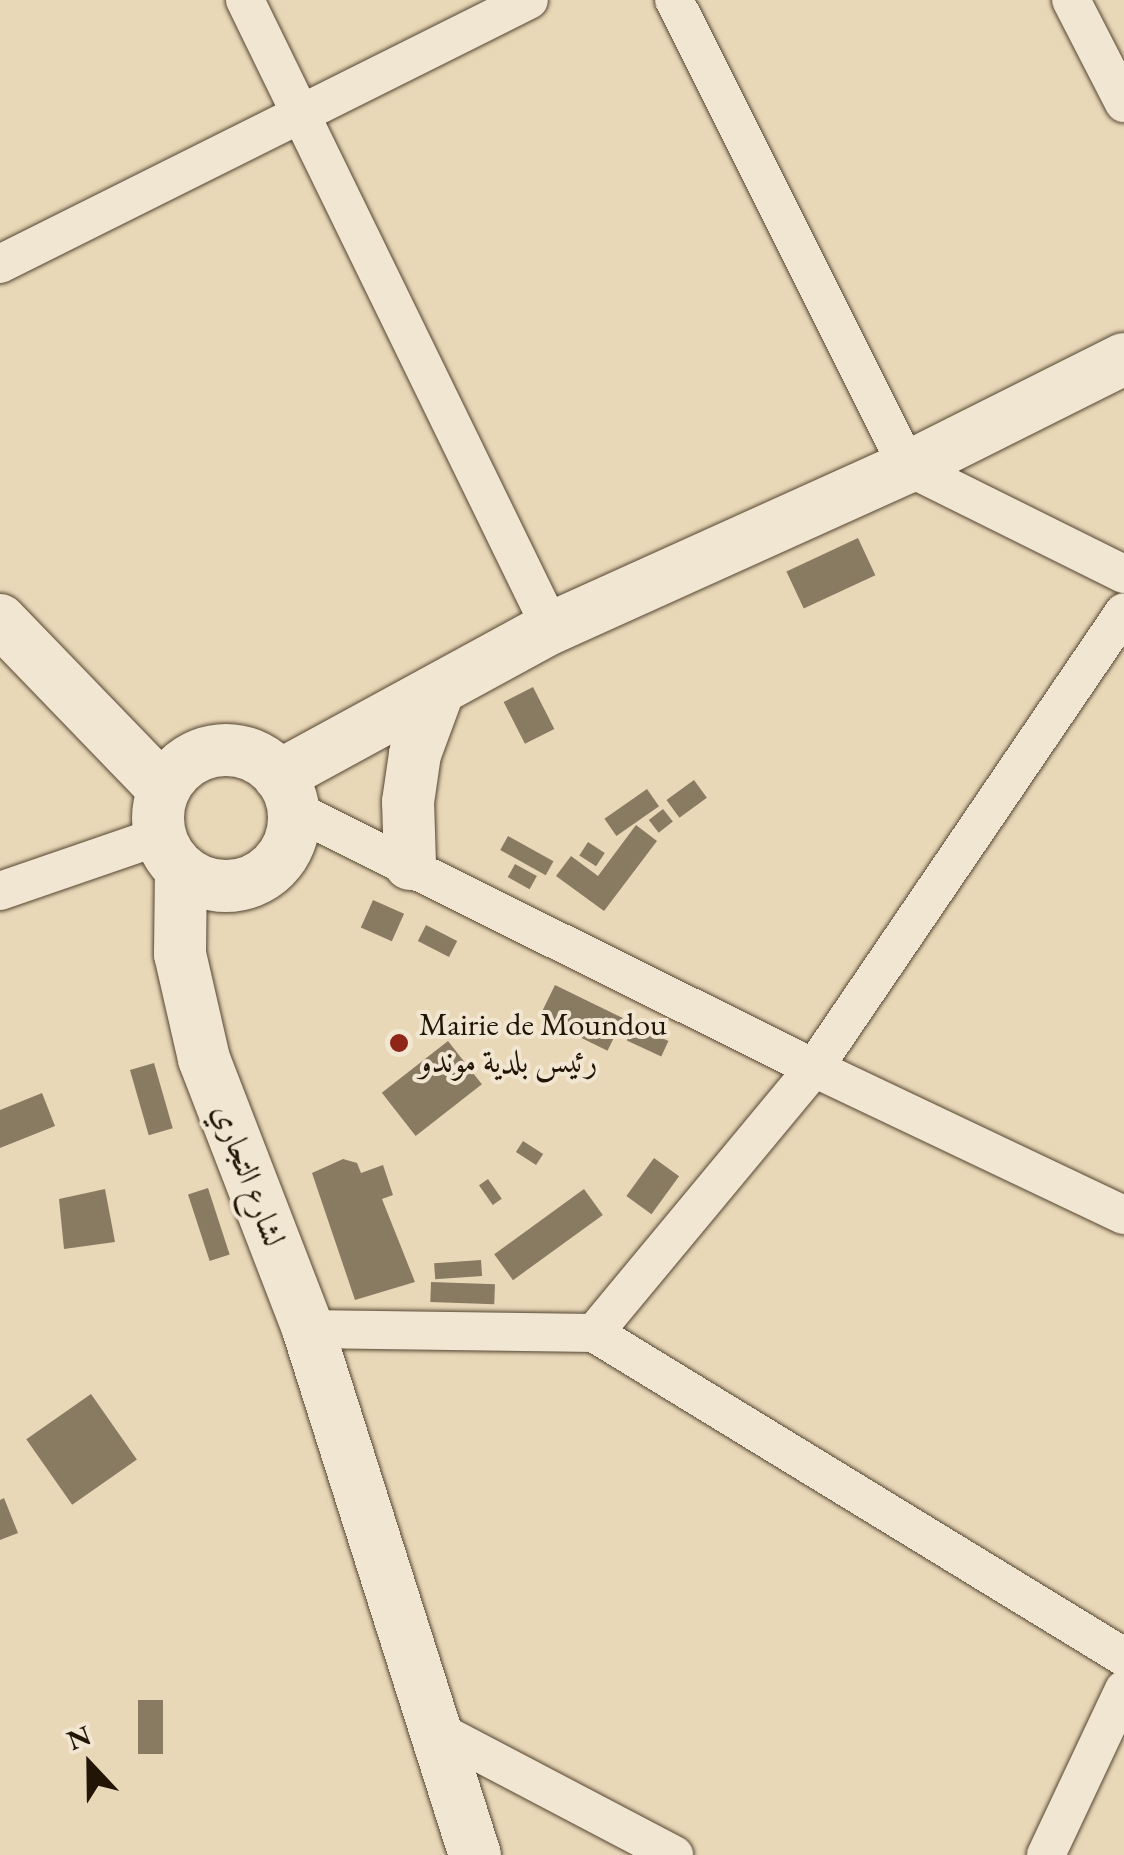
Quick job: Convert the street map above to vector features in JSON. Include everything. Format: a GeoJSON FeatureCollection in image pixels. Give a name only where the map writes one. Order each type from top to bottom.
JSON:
{"type":"FeatureCollection","features":[{"type":"Feature","properties":{"kind":"street"},"geometry":{"type":"LineString","coordinates":[[245,0],[550,628]]}},
{"type":"Feature","properties":{"kind":"street"},"geometry":{"type":"LineString","coordinates":[[0,264],[529,0]]}},
{"type":"Feature","properties":{"kind":"street"},"geometry":{"type":"LineString","coordinates":[[674,0],[908,467],[1124,574]]}},
{"type":"Feature","properties":{"kind":"street"},"geometry":{"type":"LineString","coordinates":[[1071,0],[1124,103]]}},
{"type":"Feature","properties":{"kind":"street"},"geometry":{"type":"LineString","coordinates":[[286,793],[439,689],[550,628],[908,467],[1124,359]]}},
{"type":"Feature","properties":{"kind":"street"},"geometry":{"type":"LineString","coordinates":[[594,1333],[814,1068],[1124,612]]}},
{"type":"Feature","properties":{"kind":"street"},"geometry":{"type":"LineString","coordinates":[[0,620],[168,832],[218,884],[232,886],[258,878],[285,849],[292,837],[286,793]]}},
{"type":"Feature","properties":{"kind":"street"},"geometry":{"type":"LineString","coordinates":[[410,864],[408,802],[415,754],[439,689]]}},
{"type":"Feature","properties":{"kind":"street"},"geometry":{"type":"LineString","coordinates":[[168,832],[177,771],[195,757],[218,750],[241,751],[262,760],[286,793],[410,864],[814,1068],[1124,1215]]}},
{"type":"Feature","properties":{"kind":"street"},"geometry":{"type":"LineString","coordinates":[[0,891],[168,832]]}},
{"type":"Feature","properties":{"kind":"street","name":"لشارع التجاري"},"geometry":{"type":"LineString","coordinates":[[168,832],[180,954],[204,1059],[308,1329],[475,1855]]}},
{"type":"Feature","properties":{"kind":"street"},"geometry":{"type":"LineString","coordinates":[[308,1329],[594,1333],[1124,1656]]}},
{"type":"Feature","properties":{"kind":"street"},"geometry":{"type":"LineString","coordinates":[[1046,1855],[1124,1689]]}},
{"type":"Feature","properties":{"kind":"street"},"geometry":{"type":"LineString","coordinates":[[436,1730],[674,1855]]}},
{"type":"Feature","properties":{"kind":"building"},"geometry":{"type":"Polygon","coordinates":[[[858,538],[875,575],[804,609],[786,571],[858,538]]]}},
{"type":"Feature","properties":{"kind":"building"},"geometry":{"type":"Polygon","coordinates":[[[533,687],[554,729],[525,744],[504,702],[533,687]]]}},
{"type":"Feature","properties":{"kind":"building"},"geometry":{"type":"Polygon","coordinates":[[[694,780],[707,798],[679,818],[666,800],[694,780]]]}},
{"type":"Feature","properties":{"kind":"building"},"geometry":{"type":"Polygon","coordinates":[[[647,789],[659,806],[616,836],[604,819],[647,789]]]}},
{"type":"Feature","properties":{"kind":"building"},"geometry":{"type":"Polygon","coordinates":[[[663,809],[673,822],[659,833],[649,820],[663,809]]]}},
{"type":"Feature","properties":{"kind":"building"},"geometry":{"type":"Polygon","coordinates":[[[636,825],[657,841],[604,911],[556,876],[571,856],[598,876],[636,825]]]}},
{"type":"Feature","properties":{"kind":"building"},"geometry":{"type":"Polygon","coordinates":[[[508,836],[553,861],[546,875],[500,850],[508,836]]]}},
{"type":"Feature","properties":{"kind":"building"},"geometry":{"type":"Polygon","coordinates":[[[588,842],[605,853],[596,866],[579,855],[588,842]]]}},
{"type":"Feature","properties":{"kind":"building"},"geometry":{"type":"Polygon","coordinates":[[[515,864],[537,876],[530,889],[508,877],[515,864]]]}},
{"type":"Feature","properties":{"kind":"building"},"geometry":{"type":"Polygon","coordinates":[[[373,900],[404,914],[392,941],[361,927],[373,900]]]}},
{"type":"Feature","properties":{"kind":"building"},"geometry":{"type":"Polygon","coordinates":[[[426,925],[457,941],[449,957],[418,941],[426,925]]]}},
{"type":"Feature","properties":{"kind":"building"},"geometry":{"type":"Polygon","coordinates":[[[555,985],[623,1018],[608,1051],[539,1017],[555,985]]]}},
{"type":"Feature","properties":{"kind":"building"},"geometry":{"type":"Polygon","coordinates":[[[634,1025],[668,1041],[661,1056],[627,1040],[634,1025]]]}},
{"type":"Feature","properties":{"kind":"building"},"geometry":{"type":"Polygon","coordinates":[[[448,1041],[482,1084],[416,1136],[382,1093],[448,1041]]]}},
{"type":"Feature","properties":{"kind":"building"},"geometry":{"type":"Polygon","coordinates":[[[154,1063],[173,1128],[149,1135],[130,1070],[154,1063]]]}},
{"type":"Feature","properties":{"kind":"building"},"geometry":{"type":"Polygon","coordinates":[[[42,1093],[55,1126],[0,1148],[0,1110],[42,1093]]]}},
{"type":"Feature","properties":{"kind":"building"},"geometry":{"type":"Polygon","coordinates":[[[523,1141],[543,1154],[536,1165],[516,1152],[523,1141]]]}},
{"type":"Feature","properties":{"kind":"building"},"geometry":{"type":"Polygon","coordinates":[[[654,1158],[679,1176],[651,1214],[626,1196],[654,1158]]]}},
{"type":"Feature","properties":{"kind":"building"},"geometry":{"type":"Polygon","coordinates":[[[343,1159],[357,1163],[361,1173],[383,1165],[393,1195],[382,1199],[415,1282],[355,1300],[312,1173],[343,1159]]]}},
{"type":"Feature","properties":{"kind":"building"},"geometry":{"type":"Polygon","coordinates":[[[488,1179],[502,1199],[493,1205],[479,1185],[488,1179]]]}},
{"type":"Feature","properties":{"kind":"building"},"geometry":{"type":"Polygon","coordinates":[[[208,1188],[230,1255],[210,1261],[188,1194],[208,1188]]]}},
{"type":"Feature","properties":{"kind":"building"},"geometry":{"type":"Polygon","coordinates":[[[105,1189],[115,1242],[64,1249],[59,1199],[105,1189]]]}},
{"type":"Feature","properties":{"kind":"building"},"geometry":{"type":"Polygon","coordinates":[[[584,1189],[603,1215],[513,1280],[494,1254],[584,1189]]]}},
{"type":"Feature","properties":{"kind":"building"},"geometry":{"type":"Polygon","coordinates":[[[481,1260],[482,1276],[435,1279],[434,1263],[481,1260]]]}},
{"type":"Feature","properties":{"kind":"building"},"geometry":{"type":"Polygon","coordinates":[[[431,1282],[495,1284],[494,1304],[430,1302],[431,1282]]]}},
{"type":"Feature","properties":{"kind":"building"},"geometry":{"type":"Polygon","coordinates":[[[91,1394],[137,1460],[72,1505],[26,1439],[91,1394]]]}},
{"type":"Feature","properties":{"kind":"building"},"geometry":{"type":"Polygon","coordinates":[[[4,1498],[18,1533],[0,1540],[0,1500],[4,1498]]]}},
{"type":"Feature","properties":{"kind":"building"},"geometry":{"type":"Polygon","coordinates":[[[138,1700],[163,1700],[163,1754],[138,1754],[138,1700]]]}},
{"type":"Feature","properties":{"kind":"place","name":"Mairie de Moundou رئيس بلدية موندو"},"geometry":{"type":"Point","coordinates":[399,1043]}}]}
